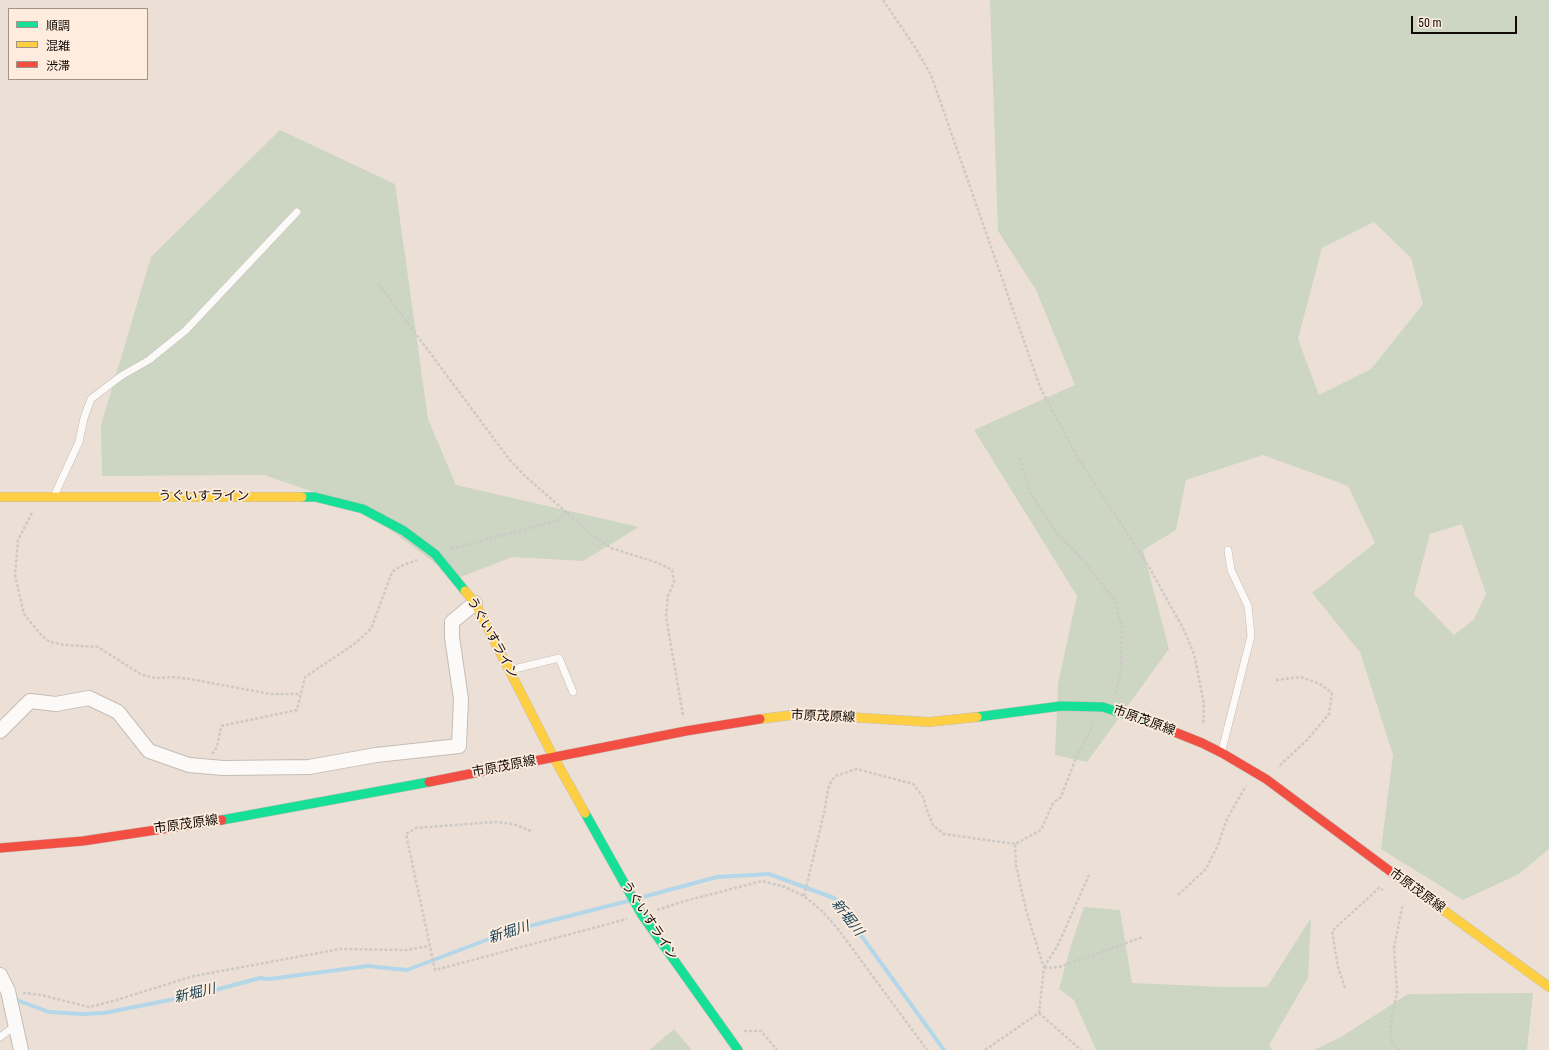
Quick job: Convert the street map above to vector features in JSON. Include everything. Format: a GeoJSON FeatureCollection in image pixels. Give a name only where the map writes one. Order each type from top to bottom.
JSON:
{"type":"FeatureCollection","features":[{"type":"Feature","properties":{"kind":"main road","name":"うぐいすライン"},"geometry":{"type":"LineString","coordinates":[[0,497],[316,496],[363,509],[404,531],[436,554],[475,603],[554,758],[642,915],[738,1050]]}},
{"type":"Feature","properties":{"kind":"main road","name":"市原茂原線"},"geometry":{"type":"LineString","coordinates":[[0,848],[84,841],[233,818],[393,789],[742,721],[800,714],[929,722],[956,720],[1061,706],[1103,707],[1149,722],[1202,743],[1266,779],[1416,892],[1549,987]]}},
{"type":"Feature","properties":{"kind":"street"},"geometry":{"type":"LineString","coordinates":[[0,731],[30,701],[56,704],[89,698],[118,712],[149,751],[189,765],[223,768],[309,767],[376,755],[459,746],[461,699],[452,637],[452,622],[475,603]]}},
{"type":"Feature","properties":{"kind":"street"},"geometry":{"type":"LineString","coordinates":[[0,974],[8,991],[20,1050]]}},
{"type":"Feature","properties":{"kind":"lane"},"geometry":{"type":"LineString","coordinates":[[54,497],[79,442],[84,418],[91,399],[121,376],[149,360],[186,330],[297,212]]}},
{"type":"Feature","properties":{"kind":"lane"},"geometry":{"type":"LineString","coordinates":[[1222,753],[1251,636],[1248,606],[1231,570],[1228,550]]}},
{"type":"Feature","properties":{"kind":"lane"},"geometry":{"type":"LineString","coordinates":[[510,670],[558,658],[572,692]]}},
{"type":"Feature","properties":{"kind":"lane"},"geometry":{"type":"LineString","coordinates":[[0,1037],[15,1026]]}},
{"type":"Feature","properties":{"kind":"path"},"geometry":{"type":"LineString","coordinates":[[883,0],[915,47],[931,75],[942,102],[1040,388],[1075,453],[1149,567],[1184,630],[1194,654],[1204,704],[1202,743]]}},
{"type":"Feature","properties":{"kind":"path"},"geometry":{"type":"LineString","coordinates":[[378,284],[509,459],[525,476],[597,539],[611,548],[658,563],[672,570],[674,582],[668,596],[666,617],[686,731]]}},
{"type":"Feature","properties":{"kind":"path"},"geometry":{"type":"LineString","coordinates":[[1020,458],[1029,491],[1056,532],[1081,558],[1114,599],[1122,627],[1121,670],[1112,709]]}},
{"type":"Feature","properties":{"kind":"path"},"geometry":{"type":"LineString","coordinates":[[40,497],[18,540],[15,575],[24,614],[42,636],[50,642],[64,646],[98,647],[142,675],[156,678],[173,677],[190,679],[270,694],[301,694]]}},
{"type":"Feature","properties":{"kind":"path"},"geometry":{"type":"LineString","coordinates":[[204,766],[217,747],[221,726],[297,710],[305,677],[353,645],[370,629],[392,572],[401,566],[458,546],[559,520],[567,512]]}},
{"type":"Feature","properties":{"kind":"path"},"geometry":{"type":"LineString","coordinates":[[1266,779],[1307,740],[1329,714],[1332,693],[1320,684],[1301,677],[1276,680]]}},
{"type":"Feature","properties":{"kind":"path"},"geometry":{"type":"LineString","coordinates":[[804,896],[824,813],[829,785],[835,776],[857,768],[913,784],[924,798],[926,808],[933,825],[944,834],[1014,844],[1041,830],[1053,803],[1061,797],[1077,755],[1103,707]]}},
{"type":"Feature","properties":{"kind":"path"},"geometry":{"type":"LineString","coordinates":[[1178,895],[1206,869],[1218,845],[1227,818],[1254,772]]}},
{"type":"Feature","properties":{"kind":"path"},"geometry":{"type":"LineString","coordinates":[[985,1050],[1039,1013],[1044,968],[1024,903],[1016,865],[1014,844]]}},
{"type":"Feature","properties":{"kind":"path"},"geometry":{"type":"LineString","coordinates":[[1044,968],[1058,945],[1089,875]]}},
{"type":"Feature","properties":{"kind":"path"},"geometry":{"type":"LineString","coordinates":[[1345,988],[1338,967],[1332,931],[1379,888],[1384,890]]}},
{"type":"Feature","properties":{"kind":"path"},"geometry":{"type":"LineString","coordinates":[[1399,1050],[1392,1042],[1390,1028],[1397,992],[1394,946],[1405,901]]}},
{"type":"Feature","properties":{"kind":"path"},"geometry":{"type":"LineString","coordinates":[[1044,968],[1059,967],[1143,937]]}},
{"type":"Feature","properties":{"kind":"path"},"geometry":{"type":"LineString","coordinates":[[8,991],[42,995],[89,1007],[113,1002],[194,976],[340,949],[406,950],[430,946]]}},
{"type":"Feature","properties":{"kind":"path"},"geometry":{"type":"LineString","coordinates":[[1039,1013],[1081,1050]]}},
{"type":"Feature","properties":{"kind":"path"},"geometry":{"type":"LineString","coordinates":[[728,1037],[742,1031],[761,1031],[777,1050]]}},
{"type":"Feature","properties":{"kind":"green space"},"geometry":{"type":"Polygon","coordinates":[[[990,0],[1549,0],[1549,849],[1519,874],[1463,900],[1381,849],[1393,755],[1360,652],[1312,593],[1375,543],[1348,486],[1263,455],[1186,480],[1176,530],[1143,550],[1169,649],[1087,762],[1055,755],[1058,684],[1077,596],[974,430],[1075,385],[1036,290],[998,231],[990,0]],[[1374,222],[1322,248],[1298,339],[1319,395],[1371,369],[1423,304],[1411,258],[1374,222]],[[1462,524],[1430,534],[1414,594],[1454,635],[1474,619],[1486,594],[1462,524]]]}},
{"type":"Feature","properties":{"kind":"green space"},"geometry":{"type":"Polygon","coordinates":[[[280,130],[395,184],[428,419],[456,485],[639,527],[583,561],[512,557],[456,579],[363,509],[264,475],[102,476],[101,425],[151,257],[280,130]]]}},
{"type":"Feature","properties":{"kind":"green space"},"geometry":{"type":"Polygon","coordinates":[[[1084,907],[1120,910],[1132,983],[1225,987],[1267,987],[1311,918],[1308,978],[1269,1045],[1272,1050],[1096,1050],[1074,1000],[1059,989],[1071,945],[1084,907]]]}},
{"type":"Feature","properties":{"kind":"green space"},"geometry":{"type":"Polygon","coordinates":[[[1533,993],[1527,1050],[1314,1050],[1341,1037],[1408,994],[1533,993]]]}},
{"type":"Feature","properties":{"kind":"green space"},"geometry":{"type":"Polygon","coordinates":[[[674,1029],[692,1050],[649,1050],[674,1029]]]}},
{"type":"Feature","properties":{"kind":"waterway","name":"新堀川"},"geometry":{"type":"LineString","coordinates":[[639,898],[717,877],[769,874],[834,898],[944,1050]]}},
{"type":"Feature","properties":{"kind":"waterway","name":"新堀川"},"geometry":{"type":"LineString","coordinates":[[14,999],[49,1012],[83,1014],[104,1013],[200,994],[260,978],[269,979],[368,966],[407,970],[510,931],[628,901]]}},
{"type":"Feature","properties":{"kind":"traffic: fast"},"geometry":{"type":"LineString","coordinates":[[302,497],[315,497],[363,509],[404,531],[435,554],[465,591]]}},
{"type":"Feature","properties":{"kind":"traffic: fast"},"geometry":{"type":"LineString","coordinates":[[977,717],[1061,706],[1103,707],[1152,723]]}},
{"type":"Feature","properties":{"kind":"traffic: fast"},"geometry":{"type":"LineString","coordinates":[[222,820],[429,782]]}},
{"type":"Feature","properties":{"kind":"traffic: fast"},"geometry":{"type":"LineString","coordinates":[[585,813],[642,915],[738,1050]]}},
{"type":"Feature","properties":{"kind":"traffic: slow"},"geometry":{"type":"LineString","coordinates":[[0,497],[302,497]]}},
{"type":"Feature","properties":{"kind":"traffic: slow"},"geometry":{"type":"LineString","coordinates":[[465,591],[475,603],[554,758],[585,813]]}},
{"type":"Feature","properties":{"kind":"traffic: slow"},"geometry":{"type":"LineString","coordinates":[[760,719],[800,714],[929,722],[977,717]]}},
{"type":"Feature","properties":{"kind":"traffic: slow"},"geometry":{"type":"LineString","coordinates":[[1398,877],[1549,987]]}},
{"type":"Feature","properties":{"kind":"traffic: jam"},"geometry":{"type":"LineString","coordinates":[[429,782],[686,731],[760,719]]}},
{"type":"Feature","properties":{"kind":"traffic: jam"},"geometry":{"type":"LineString","coordinates":[[1152,723],[1202,743],[1266,779],[1398,877]]}},
{"type":"Feature","properties":{"kind":"traffic: jam"},"geometry":{"type":"LineString","coordinates":[[0,848],[83,841],[222,820]]}}]}
